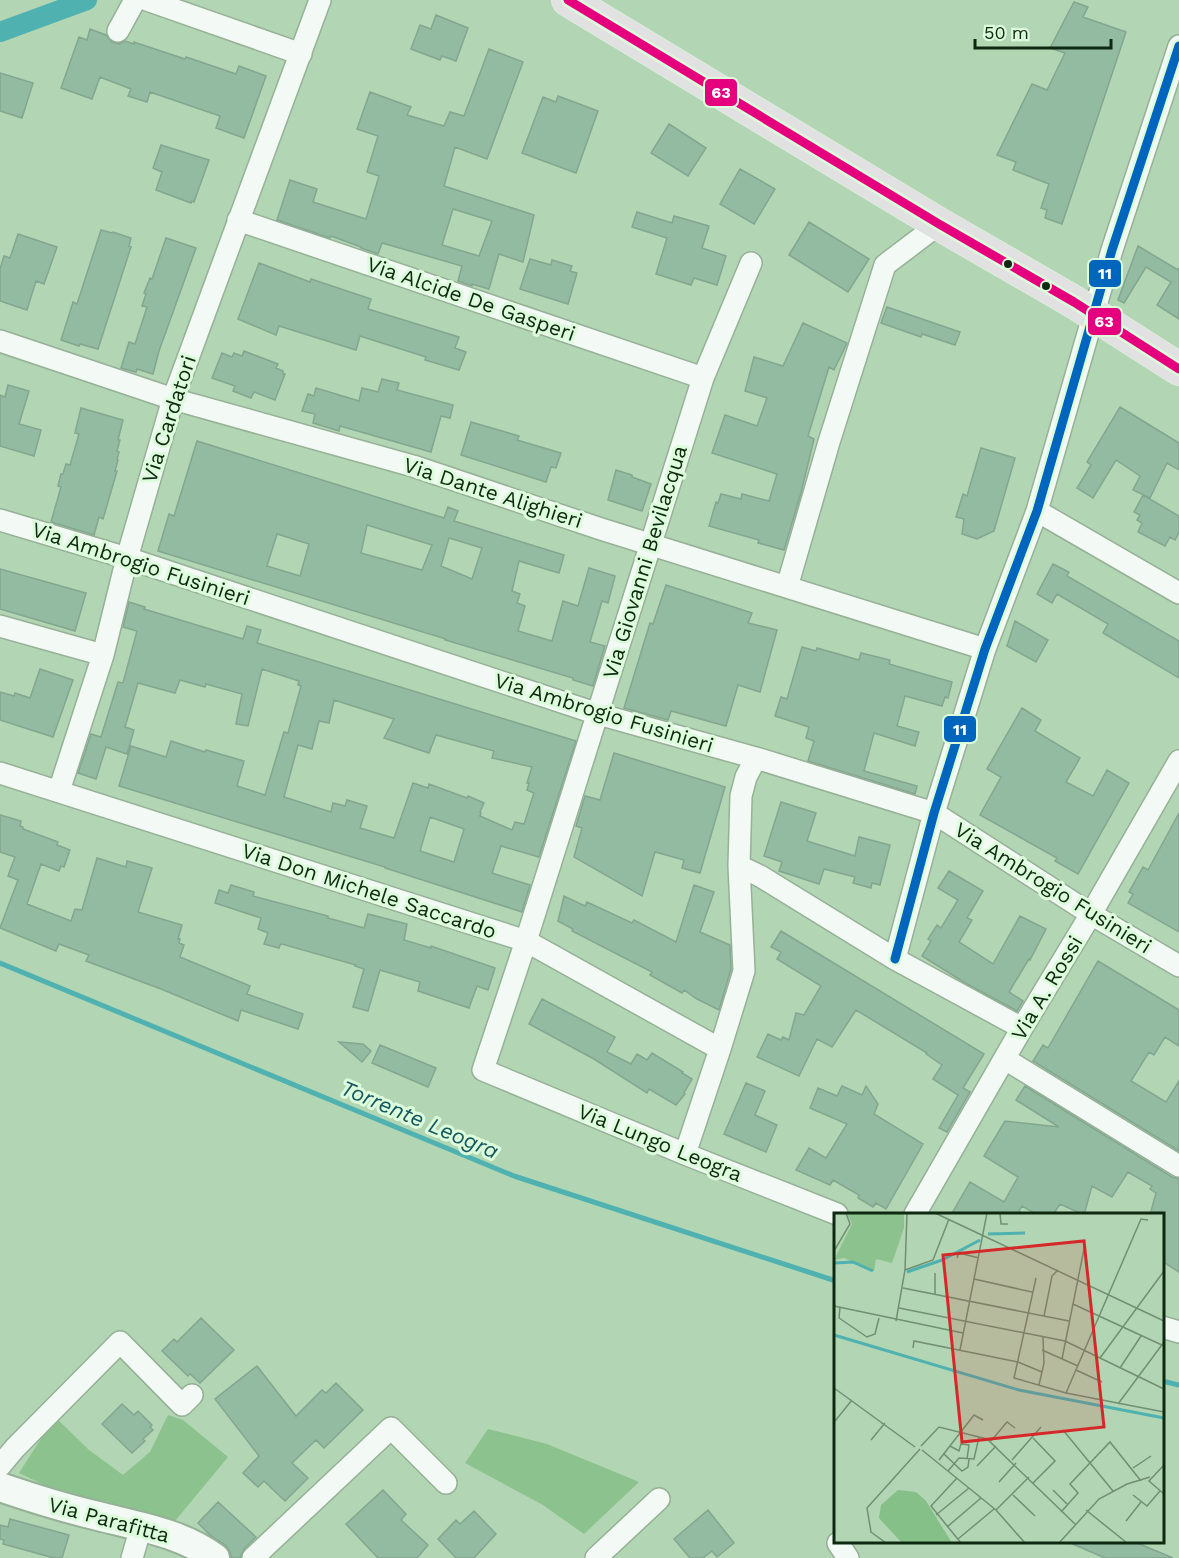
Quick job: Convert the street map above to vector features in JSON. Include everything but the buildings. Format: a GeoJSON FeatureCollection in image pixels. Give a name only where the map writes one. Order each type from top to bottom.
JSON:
{"type":"FeatureCollection","features":[{"type":"Feature","properties":{"kind":"main road"},"geometry":{"type":"LineString","coordinates":[[568,0],[1094,315],[1179,369]]}},
{"type":"Feature","properties":{"kind":"street"},"geometry":{"type":"LineString","coordinates":[[118,31],[135,0]]}},
{"type":"Feature","properties":{"kind":"street"},"geometry":{"type":"LineString","coordinates":[[147,0],[300,54]]}},
{"type":"Feature","properties":{"kind":"street","name":"Via Cardatori"},"geometry":{"type":"LineString","coordinates":[[59,790],[103,656],[127,558],[173,399],[320,0]]}},
{"type":"Feature","properties":{"kind":"street"},"geometry":{"type":"LineString","coordinates":[[895,959],[934,813],[985,649],[1037,511],[1116,239],[1179,46]]}},
{"type":"Feature","properties":{"kind":"street","name":"Via Alcide De Gasperi"},"geometry":{"type":"LineString","coordinates":[[238,220],[703,378]]}},
{"type":"Feature","properties":{"kind":"street"},"geometry":{"type":"LineString","coordinates":[[787,587],[829,442],[885,265],[939,224]]}},
{"type":"Feature","properties":{"kind":"street","name":"Via Giovanni Bevilacqua"},"geometry":{"type":"LineString","coordinates":[[483,1070],[526,941],[703,378],[751,263]]}},
{"type":"Feature","properties":{"kind":"street","name":"Via Dante Alighieri"},"geometry":{"type":"LineString","coordinates":[[0,341],[173,399],[413,466],[650,545],[985,649]]}},
{"type":"Feature","properties":{"kind":"street"},"geometry":{"type":"LineString","coordinates":[[1037,511],[1179,593]]}},
{"type":"Feature","properties":{"kind":"street","name":"Via Ambrogio Fusinieri"},"geometry":{"type":"LineString","coordinates":[[0,520],[127,558],[598,714],[756,758],[934,813],[1091,914],[1179,966]]}},
{"type":"Feature","properties":{"kind":"street"},"geometry":{"type":"LineString","coordinates":[[0,626],[103,656]]}},
{"type":"Feature","properties":{"kind":"street"},"geometry":{"type":"LineString","coordinates":[[685,1154],[744,971],[740,866],[741,796],[746,777],[756,758]]}},
{"type":"Feature","properties":{"kind":"street","name":"Via A. Rossi"},"geometry":{"type":"LineString","coordinates":[[916,1213],[1179,761]]}},
{"type":"Feature","properties":{"kind":"street","name":"Via Don Michele Saccardo"},"geometry":{"type":"LineString","coordinates":[[0,772],[526,941],[720,1049]]}},
{"type":"Feature","properties":{"kind":"street"},"geometry":{"type":"LineString","coordinates":[[740,866],[895,959],[1022,1028]]}},
{"type":"Feature","properties":{"kind":"street"},"geometry":{"type":"LineString","coordinates":[[1005,1059],[1179,1166]]}},
{"type":"Feature","properties":{"kind":"street","name":"Via Lungo Leogra"},"geometry":{"type":"LineString","coordinates":[[483,1070],[834,1214]]}},
{"type":"Feature","properties":{"kind":"street"},"geometry":{"type":"LineString","coordinates":[[1164,1328],[1179,1332]]}},
{"type":"Feature","properties":{"kind":"street"},"geometry":{"type":"LineString","coordinates":[[0,1466],[120,1342],[182,1405],[192,1395]]}},
{"type":"Feature","properties":{"kind":"street"},"geometry":{"type":"LineString","coordinates":[[253,1558],[391,1428],[446,1483]]}},
{"type":"Feature","properties":{"kind":"street","name":"Via Parafitta"},"geometry":{"type":"LineString","coordinates":[[0,1487],[42,1502],[183,1540],[215,1558]]}},
{"type":"Feature","properties":{"kind":"street"},"geometry":{"type":"LineString","coordinates":[[596,1558],[659,1499]]}},
{"type":"Feature","properties":{"kind":"street"},"geometry":{"type":"LineString","coordinates":[[132,1558],[141,1527]]}},
{"type":"Feature","properties":{"kind":"green space"},"geometry":{"type":"Polygon","coordinates":[[[168,1415],[183,1420],[228,1457],[175,1521],[63,1494],[19,1473],[55,1417],[89,1450],[123,1475],[150,1452],[168,1415]]]}},
{"type":"Feature","properties":{"kind":"green space"},"geometry":{"type":"Polygon","coordinates":[[[488,1429],[547,1444],[639,1482],[584,1534],[543,1505],[465,1463],[488,1429]]]}},
{"type":"Feature","properties":{"kind":"waterway"},"geometry":{"type":"LineString","coordinates":[[0,32],[87,0]]}},
{"type":"Feature","properties":{"kind":"waterway","name":"Torrente Leogra"},"geometry":{"type":"LineString","coordinates":[[0,963],[514,1176],[834,1280]]}},
{"type":"Feature","properties":{"kind":"waterway","name":"Torrente Leogra"},"geometry":{"type":"LineString","coordinates":[[1164,1381],[1179,1385]]}},
{"type":"Feature","properties":{"kind":"transit line","name":"63"},"geometry":{"type":"LineString","coordinates":[[568,0],[939,224],[1074,302],[1179,369]]}},
{"type":"Feature","properties":{"kind":"transit line","name":"11"},"geometry":{"type":"LineString","coordinates":[[895,959],[934,813],[985,649],[1037,511],[1112,250],[1179,46]]}}]}
